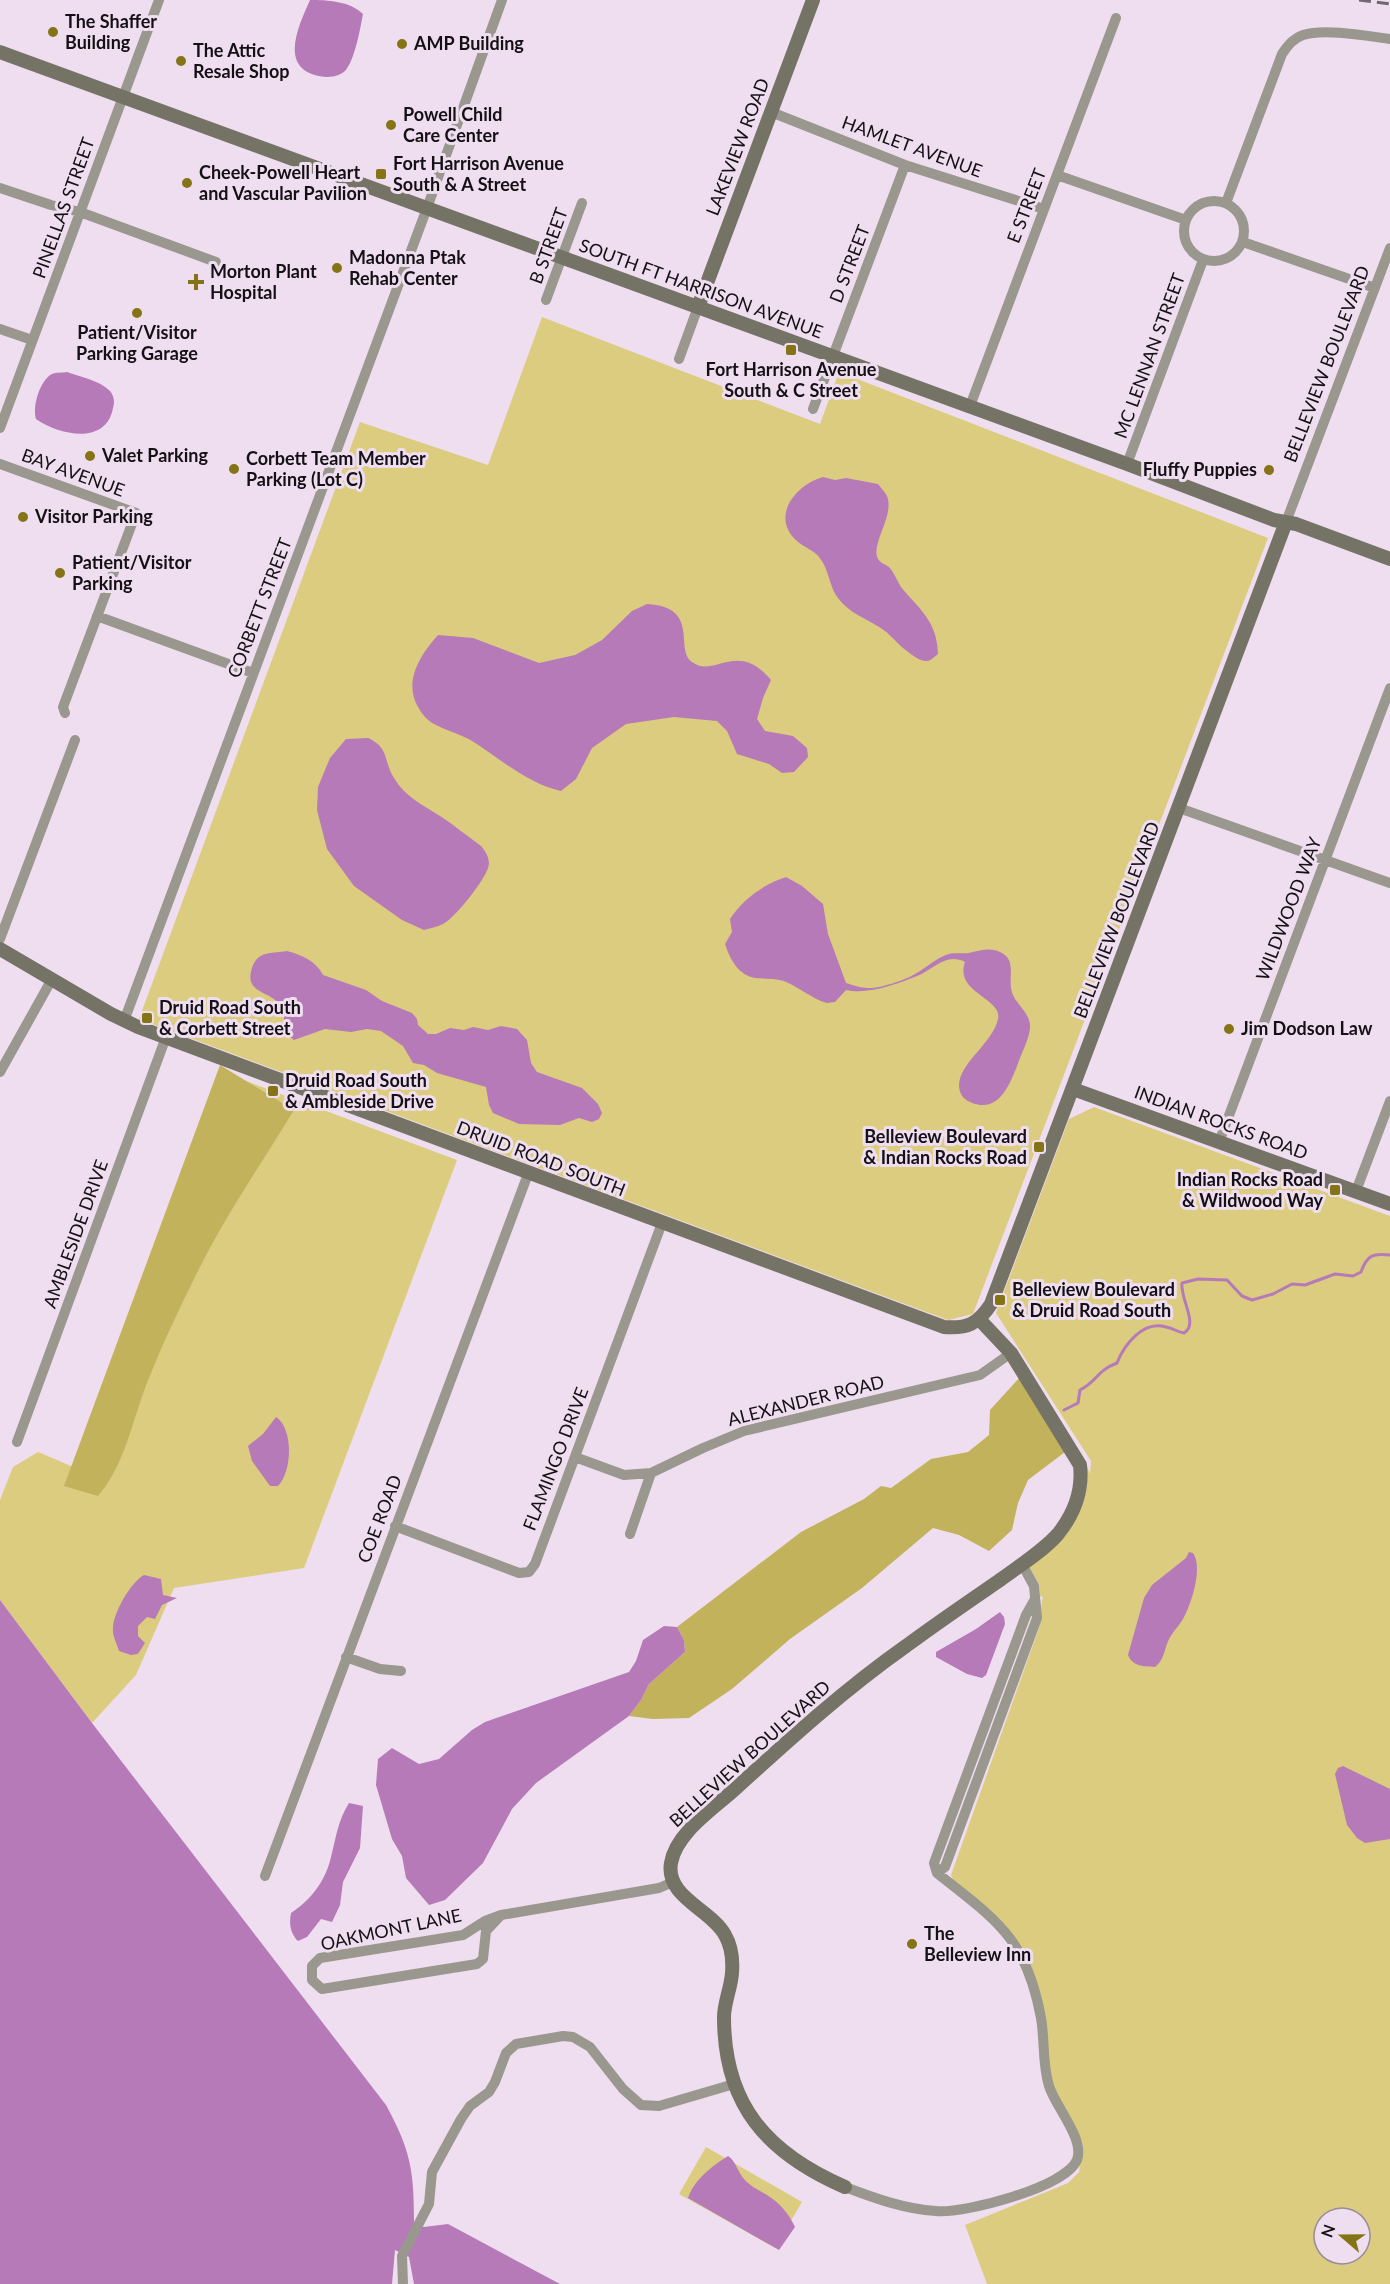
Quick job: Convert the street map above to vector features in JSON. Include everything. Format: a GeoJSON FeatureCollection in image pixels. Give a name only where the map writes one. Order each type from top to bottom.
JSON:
{"type":"FeatureCollection","features":[{"type":"Feature","properties":{"kind":"street","name":"PINELLAS STREET"},"geometry":{"type":"LineString","coordinates":[[0,428],[159,0]]}},
{"type":"Feature","properties":{"kind":"street","name":"CORBETT STREET"},"geometry":{"type":"LineString","coordinates":[[124,1021],[427,208],[502,0]]}},
{"type":"Feature","properties":{"kind":"street","name":"LAKEVIEW ROAD"},"geometry":{"type":"LineString","coordinates":[[698,307],[813,0]]}},
{"type":"Feature","properties":{"kind":"street","name":"E STREET"},"geometry":{"type":"LineString","coordinates":[[970,406],[1116,18]]}},
{"type":"Feature","properties":{"kind":"street"},"geometry":{"type":"LineString","coordinates":[[1226,203],[1282,54],[1290,43],[1304,35],[1344,33],[1390,39]]}},
{"type":"Feature","properties":{"kind":"street","name":"SOUTH FT HARRISON AVENUE"},"geometry":{"type":"LineString","coordinates":[[0,52],[970,406],[1274,520],[1286,522],[1390,559]]}},
{"type":"Feature","properties":{"kind":"street","name":"HAMLET AVENUE"},"geometry":{"type":"LineString","coordinates":[[771,112],[905,165],[1044,209]]}},
{"type":"Feature","properties":{"kind":"street","name":"D STREET"},"geometry":{"type":"LineString","coordinates":[[813,409],[905,165]]}},
{"type":"Feature","properties":{"kind":"street"},"geometry":{"type":"LineString","coordinates":[[1057,175],[1186,220]]}},
{"type":"Feature","properties":{"kind":"street"},"geometry":{"type":"LineString","coordinates":[[0,188],[51,206],[80,212],[216,262]]}},
{"type":"Feature","properties":{"kind":"street"},"geometry":{"type":"LineString","coordinates":[[1212,201],[1226,203],[1237,210],[1241,216],[1245,229],[1243,242],[1235,254],[1223,260],[1203,260],[1188,246],[1184,233],[1186,220],[1199,205],[1212,201]]}},
{"type":"Feature","properties":{"kind":"street","name":"B STREET"},"geometry":{"type":"LineString","coordinates":[[546,300],[582,203]]}},
{"type":"Feature","properties":{"kind":"street"},"geometry":{"type":"LineString","coordinates":[[1243,242],[1375,288]]}},
{"type":"Feature","properties":{"kind":"street","name":"BELLEVIEW BOULEVARD"},"geometry":{"type":"LineString","coordinates":[[673,1882],[670,1865],[681,1837],[857,1682],[1022,1564],[1056,1536],[1073,1514],[1082,1479],[1080,1466],[1011,1353],[979,1319],[991,1304],[1390,248]]}},
{"type":"Feature","properties":{"kind":"street","name":"MC LENNAN STREET"},"geometry":{"type":"LineString","coordinates":[[1127,464],[1203,260]]}},
{"type":"Feature","properties":{"kind":"street"},"geometry":{"type":"LineString","coordinates":[[679,359],[698,307]]}},
{"type":"Feature","properties":{"kind":"street"},"geometry":{"type":"LineString","coordinates":[[0,329],[32,340]]}},
{"type":"Feature","properties":{"kind":"street","name":"BAY AVENUE"},"geometry":{"type":"LineString","coordinates":[[0,464],[136,513],[97,616]]}},
{"type":"Feature","properties":{"kind":"street"},"geometry":{"type":"LineString","coordinates":[[65,713],[63,706],[97,616],[253,673]]}},
{"type":"Feature","properties":{"kind":"street","name":"WILDWOOD WAY"},"geometry":{"type":"LineString","coordinates":[[1219,1142],[1390,688]]}},
{"type":"Feature","properties":{"kind":"street"},"geometry":{"type":"LineString","coordinates":[[0,939],[75,740]]}},
{"type":"Feature","properties":{"kind":"street"},"geometry":{"type":"LineString","coordinates":[[1179,808],[1390,883]]}},
{"type":"Feature","properties":{"kind":"street","name":"DRUID ROAD SOUTH"},"geometry":{"type":"LineString","coordinates":[[0,949],[124,1021],[528,1174],[944,1327],[961,1329],[979,1319]]}},
{"type":"Feature","properties":{"kind":"street"},"geometry":{"type":"LineString","coordinates":[[0,1072],[52,979]]}},
{"type":"Feature","properties":{"kind":"street","name":"AMBLESIDE DRIVE"},"geometry":{"type":"LineString","coordinates":[[17,1442],[166,1037]]}},
{"type":"Feature","properties":{"kind":"street","name":"INDIAN ROCKS ROAD"},"geometry":{"type":"LineString","coordinates":[[1073,1089],[1390,1204]]}},
{"type":"Feature","properties":{"kind":"street"},"geometry":{"type":"LineString","coordinates":[[1356,1191],[1390,1101]]}},
{"type":"Feature","properties":{"kind":"street","name":"COE ROAD"},"geometry":{"type":"LineString","coordinates":[[265,1876],[528,1174]]}},
{"type":"Feature","properties":{"kind":"street","name":"FLAMINGO DRIVE"},"geometry":{"type":"LineString","coordinates":[[395,1526],[519,1573],[529,1572],[535,1564],[662,1224]]}},
{"type":"Feature","properties":{"kind":"street","name":"ALEXANDER ROAD"},"geometry":{"type":"LineString","coordinates":[[575,1457],[624,1475],[651,1473],[744,1431],[980,1375],[1011,1353]]}},
{"type":"Feature","properties":{"kind":"street"},"geometry":{"type":"LineString","coordinates":[[630,1534],[651,1473]]}},
{"type":"Feature","properties":{"kind":"street"},"geometry":{"type":"LineString","coordinates":[[673,1882],[725,1934],[732,1951],[732,1974],[724,2015],[726,2045],[734,2084],[749,2114],[766,2137],[784,2154],[806,2169],[844,2187],[879,2200],[939,2212],[958,2210],[1039,2188],[1072,2169],[1078,2158],[1079,2148],[1049,2088],[1044,2065],[1042,2022],[1026,1962],[1003,1928],[987,1912],[937,1873],[945,1867],[1037,1618],[1034,1586],[1022,1564]]}},
{"type":"Feature","properties":{"kind":"street"},"geometry":{"type":"LineString","coordinates":[[346,1657],[380,1669],[401,1671]]}},
{"type":"Feature","properties":{"kind":"street","name":"OAKMONT LANE"},"geometry":{"type":"LineString","coordinates":[[501,1915],[486,1931],[483,1959],[477,1964],[322,1989],[312,1980],[312,1966],[320,1958],[464,1935],[485,1921],[501,1915],[659,1888],[673,1882]]}},
{"type":"Feature","properties":{"kind":"street"},"geometry":{"type":"LineString","coordinates":[[464,1935],[475,1938],[484,1948]]}},
{"type":"Feature","properties":{"kind":"street"},"geometry":{"type":"LineString","coordinates":[[403,2284],[402,2256],[429,2204],[432,2172],[436,2163],[470,2106],[489,2092],[506,2053],[516,2044],[563,2036],[573,2037],[590,2047],[623,2089],[641,2105],[650,2106],[734,2084]]}},
{"type":"Feature","properties":{"kind":"shaded area"},"geometry":{"type":"Polygon","coordinates":[[[310,0],[345,4],[363,14],[352,60],[345,71],[339,75],[319,76],[306,71],[299,64],[295,55],[297,33],[310,0]]]}},
{"type":"Feature","properties":{"kind":"shaded area"},"geometry":{"type":"Polygon","coordinates":[[[542,317],[820,424],[839,372],[1268,538],[973,1314],[948,1320],[139,1019],[360,422],[488,465],[542,317]]]}},
{"type":"Feature","properties":{"kind":"shaded area"},"geometry":{"type":"Polygon","coordinates":[[[67,372],[95,381],[111,393],[114,399],[113,408],[109,420],[101,428],[80,434],[69,433],[36,419],[36,401],[44,382],[52,374],[67,372]]]}},
{"type":"Feature","properties":{"kind":"shaded area"},"geometry":{"type":"Polygon","coordinates":[[[823,477],[835,480],[846,478],[878,484],[886,494],[889,504],[888,512],[876,553],[880,562],[891,569],[901,587],[931,624],[938,654],[930,660],[922,660],[914,656],[883,629],[847,608],[835,594],[825,566],[819,557],[799,543],[789,532],[786,512],[789,503],[803,487],[823,477]]]}},
{"type":"Feature","properties":{"kind":"shaded area"},"geometry":{"type":"Polygon","coordinates":[[[647,604],[664,607],[674,612],[680,620],[687,656],[692,662],[700,666],[709,666],[727,662],[747,662],[759,668],[771,680],[757,719],[765,731],[793,736],[807,748],[808,757],[794,772],[782,773],[769,764],[737,754],[727,731],[717,721],[674,717],[626,724],[592,748],[576,779],[561,791],[527,778],[472,741],[433,723],[420,711],[413,696],[412,686],[416,668],[438,635],[473,638],[539,663],[575,655],[586,649],[602,640],[632,611],[647,604]]]}},
{"type":"Feature","properties":{"kind":"shaded area"},"geometry":{"type":"Polygon","coordinates":[[[368,738],[380,746],[391,772],[403,790],[481,846],[488,856],[488,868],[475,890],[461,907],[441,925],[424,930],[402,920],[354,886],[327,849],[317,810],[318,787],[330,758],[346,739],[368,738]]]}},
{"type":"Feature","properties":{"kind":"shaded area"},"geometry":{"type":"Polygon","coordinates":[[[786,877],[802,886],[823,904],[828,934],[846,983],[865,988],[885,986],[911,976],[938,959],[951,954],[988,950],[1005,955],[1011,968],[1012,994],[1028,1017],[1030,1028],[1009,1085],[997,1100],[981,1105],[968,1101],[960,1091],[959,1085],[965,1068],[990,1036],[998,1019],[998,1012],[993,1006],[966,981],[963,972],[965,962],[958,959],[946,960],[917,976],[882,988],[864,991],[846,990],[835,1002],[827,1003],[784,981],[755,978],[739,970],[732,961],[725,944],[732,932],[730,919],[755,893],[786,877]]]}},
{"type":"Feature","properties":{"kind":"shaded area"},"geometry":{"type":"Polygon","coordinates":[[[287,951],[308,959],[323,975],[366,990],[382,1001],[412,1013],[418,1025],[428,1034],[436,1034],[450,1028],[464,1030],[473,1027],[488,1030],[501,1026],[517,1029],[527,1040],[531,1063],[537,1072],[582,1088],[598,1104],[602,1113],[599,1119],[592,1122],[579,1118],[560,1125],[519,1124],[493,1113],[486,1087],[437,1073],[424,1065],[413,1063],[403,1046],[381,1031],[367,1029],[351,1032],[325,1029],[294,1040],[285,1033],[283,1012],[278,1003],[255,988],[250,977],[258,958],[270,953],[287,951]]]}},
{"type":"Feature","properties":{"kind":"shaded area"},"geometry":{"type":"Polygon","coordinates":[[[220,1065],[294,1110],[232,1209],[198,1271],[159,1355],[115,1471],[98,1496],[64,1486],[220,1065]]]}},
{"type":"Feature","properties":{"kind":"shaded area"},"geometry":{"type":"Polygon","coordinates":[[[222,1072],[457,1160],[304,1568],[174,1588],[136,1675],[92,1723],[0,1600],[0,1500],[13,1467],[38,1452],[78,1469],[222,1072]]]}},
{"type":"Feature","properties":{"kind":"shaded area"},"geometry":{"type":"Polygon","coordinates":[[[1094,1107],[1390,1216],[1390,2284],[987,2284],[965,2225],[1068,2183],[1079,2172],[1083,2145],[1053,2085],[1034,1975],[1027,1955],[1000,1920],[954,1883],[951,1875],[1039,1628],[1043,1597],[1040,1596],[1039,1584],[1029,1566],[1064,1533],[1074,1520],[1086,1492],[1087,1476],[1084,1459],[1090,1474],[1091,1461],[996,1313],[1069,1119],[1094,1107]]]}},
{"type":"Feature","properties":{"kind":"shaded area"},"geometry":{"type":"Polygon","coordinates":[[[1020,1377],[1065,1452],[1028,1480],[1018,1503],[1012,1530],[989,1551],[959,1535],[933,1528],[862,1588],[790,1639],[732,1689],[689,1718],[653,1719],[629,1716],[649,1684],[685,1652],[684,1640],[677,1627],[801,1532],[864,1499],[881,1486],[891,1488],[931,1459],[968,1452],[989,1435],[990,1410],[1020,1377]]]}},
{"type":"Feature","properties":{"kind":"shaded area"},"geometry":{"type":"Polygon","coordinates":[[[276,1417],[286,1431],[289,1451],[283,1480],[278,1486],[270,1486],[252,1461],[248,1446],[263,1434],[276,1417]]]}},
{"type":"Feature","properties":{"kind":"shaded area"},"geometry":{"type":"Polygon","coordinates":[[[1189,1552],[1193,1553],[1196,1559],[1197,1575],[1185,1615],[1169,1639],[1163,1657],[1155,1667],[1136,1664],[1128,1655],[1144,1598],[1152,1585],[1186,1558],[1189,1552]]]}},
{"type":"Feature","properties":{"kind":"shaded area"},"geometry":{"type":"Polygon","coordinates":[[[144,1575],[161,1579],[163,1595],[177,1598],[162,1605],[155,1619],[147,1617],[138,1626],[138,1636],[145,1643],[138,1654],[131,1655],[119,1651],[113,1628],[119,1606],[128,1591],[144,1575]]]}},
{"type":"Feature","properties":{"kind":"shaded area"},"geometry":{"type":"Polygon","coordinates":[[[0,1600],[386,2105],[406,2149],[412,2175],[414,2222],[424,2227],[448,2224],[560,2284],[414,2284],[409,2257],[395,2250],[392,2284],[0,2284],[0,1600]]]}},
{"type":"Feature","properties":{"kind":"shaded area"},"geometry":{"type":"Polygon","coordinates":[[[1000,1612],[1005,1624],[986,1675],[982,1678],[967,1674],[936,1657],[936,1652],[1000,1612]]]}},
{"type":"Feature","properties":{"kind":"shaded area"},"geometry":{"type":"Polygon","coordinates":[[[664,1626],[677,1627],[684,1640],[685,1652],[649,1684],[629,1716],[536,1783],[512,1809],[483,1863],[445,1900],[429,1905],[406,1878],[402,1856],[392,1839],[376,1785],[378,1759],[392,1748],[419,1764],[439,1759],[472,1730],[485,1722],[629,1672],[636,1661],[643,1640],[664,1626]]]}},
{"type":"Feature","properties":{"kind":"shaded area"},"geometry":{"type":"Polygon","coordinates":[[[1343,1766],[1390,1789],[1390,1839],[1365,1843],[1357,1838],[1347,1825],[1335,1774],[1338,1768],[1343,1766]]]}},
{"type":"Feature","properties":{"kind":"shaded area"},"geometry":{"type":"Polygon","coordinates":[[[349,1803],[363,1806],[360,1848],[343,1882],[340,1905],[332,1922],[321,1919],[307,1937],[298,1941],[291,1928],[291,1913],[311,1896],[325,1874],[340,1823],[349,1803]]]}},
{"type":"Feature","properties":{"kind":"shaded area"},"geometry":{"type":"Polygon","coordinates":[[[706,2147],[802,2202],[775,2248],[679,2194],[706,2147]]]}},
{"type":"Feature","properties":{"kind":"shaded area"},"geometry":{"type":"Polygon","coordinates":[[[728,2156],[747,2182],[776,2202],[793,2222],[795,2227],[779,2250],[688,2198],[704,2174],[728,2156]]]}},
{"type":"Feature","properties":{"kind":"waterway"},"geometry":{"type":"LineString","coordinates":[[1064,1410],[1078,1403],[1080,1390],[1105,1369],[1117,1363],[1124,1349],[1142,1331],[1158,1326],[1184,1333],[1188,1329],[1190,1324],[1182,1283],[1198,1279],[1227,1280],[1242,1296],[1252,1300],[1273,1294],[1292,1284],[1305,1285],[1335,1274],[1353,1276],[1361,1272],[1371,1256],[1390,1255]]}},
{"type":"Feature","properties":{"kind":"railway"},"geometry":{"type":"LineString","coordinates":[[1359,0],[1390,4]]}},
{"type":"Feature","properties":{"kind":"place","name":"The Shaffer Building"},"geometry":{"type":"Point","coordinates":[53,32]}},
{"type":"Feature","properties":{"kind":"place","name":"AMP Building"},"geometry":{"type":"Point","coordinates":[402,44]}},
{"type":"Feature","properties":{"kind":"place","name":"The Attic Resale Shop"},"geometry":{"type":"Point","coordinates":[181,61]}},
{"type":"Feature","properties":{"kind":"place","name":"Powell Child Care Center"},"geometry":{"type":"Point","coordinates":[391,125]}},
{"type":"Feature","properties":{"kind":"place","name":"Fort Harrison Avenue South & A Street"},"geometry":{"type":"Point","coordinates":[381,174]}},
{"type":"Feature","properties":{"kind":"place","name":"Cheek-Powell Heart and Vascular Pavilion"},"geometry":{"type":"Point","coordinates":[187,183]}},
{"type":"Feature","properties":{"kind":"place","name":"Madonna Ptak Rehab Center"},"geometry":{"type":"Point","coordinates":[337,268]}},
{"type":"Feature","properties":{"kind":"place","name":"Morton Plant Hospital"},"geometry":{"type":"Point","coordinates":[196,282]}},
{"type":"Feature","properties":{"kind":"place","name":"Patient/Visitor Parking Garage"},"geometry":{"type":"Point","coordinates":[137,313]}},
{"type":"Feature","properties":{"kind":"place","name":"Fort Harrison Avenue South & C Street"},"geometry":{"type":"Point","coordinates":[791,350]}},
{"type":"Feature","properties":{"kind":"place","name":"Valet Parking"},"geometry":{"type":"Point","coordinates":[90,456]}},
{"type":"Feature","properties":{"kind":"place","name":"Corbett Team Member Parking (Lot C)"},"geometry":{"type":"Point","coordinates":[234,469]}},
{"type":"Feature","properties":{"kind":"place","name":"Fluffy Puppies"},"geometry":{"type":"Point","coordinates":[1269,470]}},
{"type":"Feature","properties":{"kind":"place","name":"Visitor Parking"},"geometry":{"type":"Point","coordinates":[23,517]}},
{"type":"Feature","properties":{"kind":"place","name":"Patient/Visitor Parking"},"geometry":{"type":"Point","coordinates":[60,573]}},
{"type":"Feature","properties":{"kind":"place","name":"Druid Road South & Corbett Street"},"geometry":{"type":"Point","coordinates":[147,1018]}},
{"type":"Feature","properties":{"kind":"place","name":"Jim Dodson Law"},"geometry":{"type":"Point","coordinates":[1229,1029]}},
{"type":"Feature","properties":{"kind":"place","name":"Druid Road South & Ambleside Drive"},"geometry":{"type":"Point","coordinates":[273,1091]}},
{"type":"Feature","properties":{"kind":"place","name":"Belleview Boulevard & Indian Rocks Road"},"geometry":{"type":"Point","coordinates":[1039,1147]}},
{"type":"Feature","properties":{"kind":"place","name":"Indian Rocks Road & Wildwood Way"},"geometry":{"type":"Point","coordinates":[1335,1190]}},
{"type":"Feature","properties":{"kind":"place","name":"Belleview Boulevard & Druid Road South"},"geometry":{"type":"Point","coordinates":[1000,1300]}},
{"type":"Feature","properties":{"kind":"place","name":"The Belleview Inn"},"geometry":{"type":"Point","coordinates":[912,1944]}}]}
